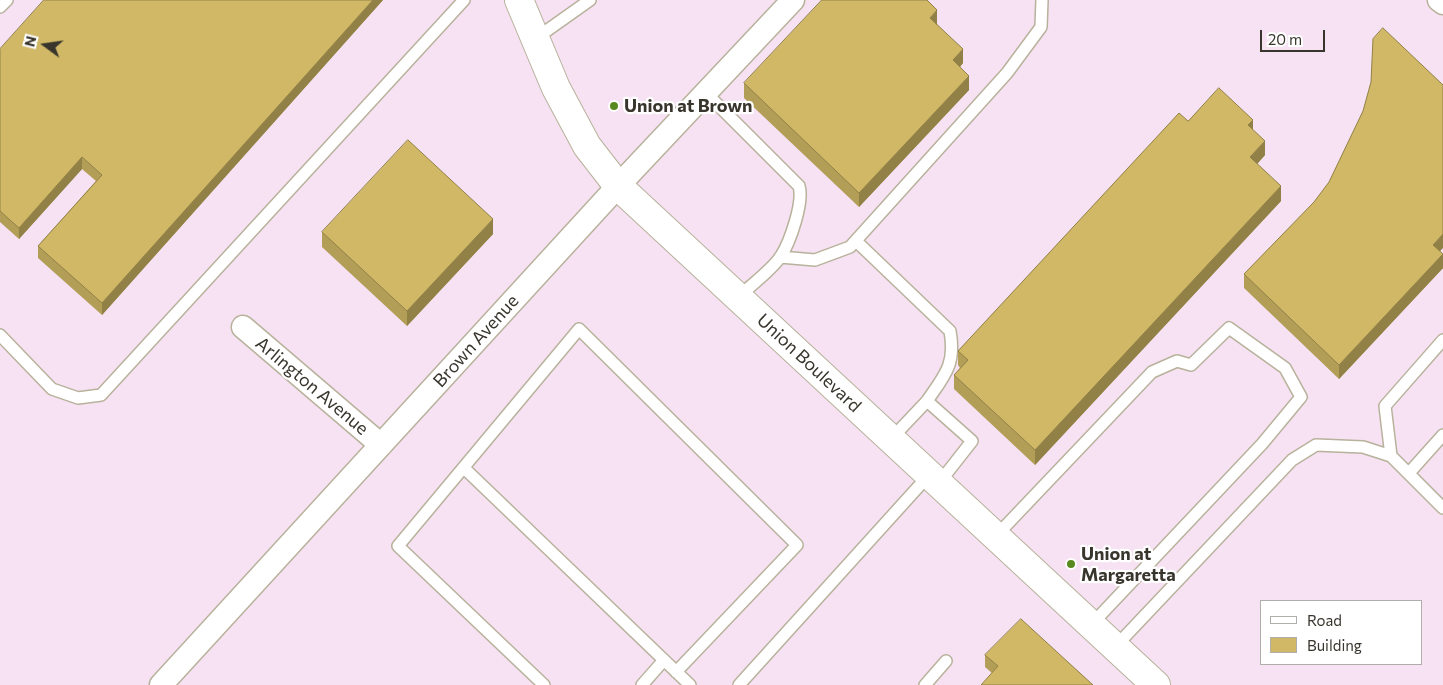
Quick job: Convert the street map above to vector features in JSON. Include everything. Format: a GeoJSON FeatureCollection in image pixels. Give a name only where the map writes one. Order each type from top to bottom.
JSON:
{"type":"FeatureCollection","features":[{"type":"Feature","properties":{"kind":"main road","name":"Union Boulevard"},"geometry":{"type":"LineString","coordinates":[[519,0],[556,88],[586,146],[618,186],[1156,685]]}},
{"type":"Feature","properties":{"kind":"street","name":"Brown Avenue"},"geometry":{"type":"LineString","coordinates":[[161,685],[618,186],[793,0]]}},
{"type":"Feature","properties":{"kind":"street"},"geometry":{"type":"LineString","coordinates":[[1439,0],[1443,3]]}},
{"type":"Feature","properties":{"kind":"street","name":"Arlington Avenue"},"geometry":{"type":"LineString","coordinates":[[243,327],[381,444]]}},
{"type":"Feature","properties":{"kind":"lane"},"geometry":{"type":"LineString","coordinates":[[0,7],[7,0]]}},
{"type":"Feature","properties":{"kind":"lane"},"geometry":{"type":"LineString","coordinates":[[535,38],[590,0]]}},
{"type":"Feature","properties":{"kind":"lane"},"geometry":{"type":"LineString","coordinates":[[780,257],[815,260],[850,247],[1007,73],[1042,27],[1042,0]]}},
{"type":"Feature","properties":{"kind":"lane"},"geometry":{"type":"LineString","coordinates":[[0,334],[52,389],[78,398],[101,396],[462,1]]}},
{"type":"Feature","properties":{"kind":"lane"},"geometry":{"type":"LineString","coordinates":[[706,93],[799,186],[801,204],[780,257],[738,297]]}},
{"type":"Feature","properties":{"kind":"lane"},"geometry":{"type":"LineString","coordinates":[[856,241],[950,331],[954,350],[946,373],[927,400],[891,439]]}},
{"type":"Feature","properties":{"kind":"lane"},"geometry":{"type":"LineString","coordinates":[[996,536],[1152,372],[1177,361],[1191,365],[1229,328],[1285,368],[1301,397],[1262,444],[1091,625]]}},
{"type":"Feature","properties":{"kind":"lane"},"geometry":{"type":"LineString","coordinates":[[544,685],[398,546],[579,329],[797,546],[676,672]]}},
{"type":"Feature","properties":{"kind":"lane"},"geometry":{"type":"LineString","coordinates":[[1391,456],[1385,406],[1443,340]]}},
{"type":"Feature","properties":{"kind":"lane"},"geometry":{"type":"LineString","coordinates":[[739,685],[972,441],[927,400]]}},
{"type":"Feature","properties":{"kind":"lane"},"geometry":{"type":"LineString","coordinates":[[1410,473],[1443,435]]}},
{"type":"Feature","properties":{"kind":"lane"},"geometry":{"type":"LineString","coordinates":[[1115,647],[1292,460],[1316,445],[1362,448],[1391,456],[1443,508]]}},
{"type":"Feature","properties":{"kind":"lane"},"geometry":{"type":"LineString","coordinates":[[464,468],[690,685]]}},
{"type":"Feature","properties":{"kind":"lane"},"geometry":{"type":"LineString","coordinates":[[642,685],[664,660]]}},
{"type":"Feature","properties":{"kind":"lane"},"geometry":{"type":"LineString","coordinates":[[924,685],[946,661]]}},
{"type":"Feature","properties":{"kind":"shaded area"},"geometry":{"type":"Polygon","coordinates":[[[0,0],[1443,0],[1443,685],[0,685],[0,0]]]}},
{"type":"Feature","properties":{"kind":"building"},"geometry":{"type":"Polygon","coordinates":[[[44,0],[373,0],[102,303],[38,246],[102,175],[82,157],[19,228],[0,211],[0,49],[44,0]]]}},
{"type":"Feature","properties":{"kind":"building"},"geometry":{"type":"Polygon","coordinates":[[[822,0],[927,0],[937,10],[930,18],[963,49],[953,60],[969,76],[859,193],[744,83],[822,0]]]}},
{"type":"Feature","properties":{"kind":"building"},"geometry":{"type":"Polygon","coordinates":[[[1383,28],[1443,85],[1443,234],[1433,245],[1443,254],[1339,365],[1244,274],[1314,202],[1329,182],[1363,111],[1371,82],[1373,39],[1383,28]]]}},
{"type":"Feature","properties":{"kind":"building"},"geometry":{"type":"Polygon","coordinates":[[[1219,88],[1253,120],[1248,125],[1265,141],[1250,157],[1281,186],[1035,450],[954,375],[968,360],[958,351],[1179,113],[1188,121],[1219,88]]]}},
{"type":"Feature","properties":{"kind":"building"},"geometry":{"type":"Polygon","coordinates":[[[408,140],[493,219],[407,311],[322,232],[408,140]]]}},
{"type":"Feature","properties":{"kind":"building"},"geometry":{"type":"Polygon","coordinates":[[[1021,619],[1093,685],[981,685],[998,666],[985,655],[1021,619]]]}},
{"type":"Feature","properties":{"kind":"place","name":"Union at Brown"},"geometry":{"type":"Point","coordinates":[614,106]}},
{"type":"Feature","properties":{"kind":"place","name":"Union at Margaretta"},"geometry":{"type":"Point","coordinates":[1071,564]}}]}
